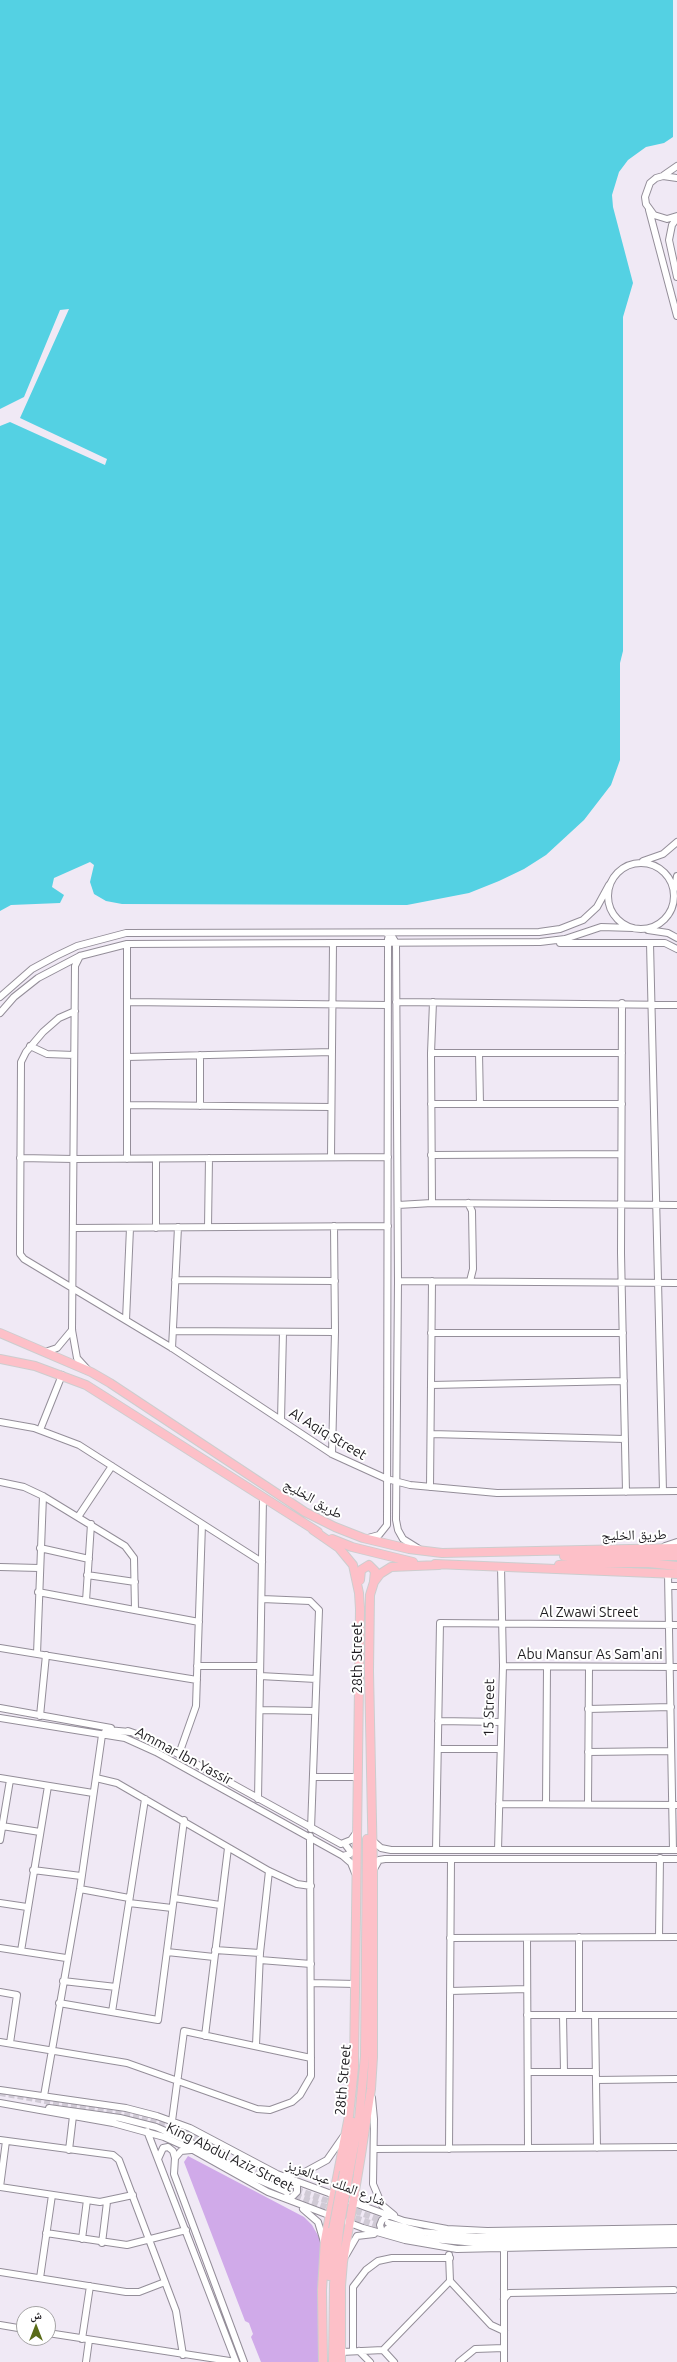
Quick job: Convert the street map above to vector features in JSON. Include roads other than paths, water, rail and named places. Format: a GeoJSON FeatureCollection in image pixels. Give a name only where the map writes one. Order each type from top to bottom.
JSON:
{"type":"FeatureCollection","features":[{"type":"Feature","properties":{"kind":"main road","name":"طريق الخليج"},"geometry":{"type":"LineString","coordinates":[[0,1334],[91,1372],[306,1512],[335,1527],[366,1538],[424,1552],[510,1553],[677,1548]]}},
{"type":"Feature","properties":{"kind":"main road","name":"طريق الخليج"},"geometry":{"type":"LineString","coordinates":[[0,1358],[62,1375],[107,1396],[313,1530],[358,1549],[414,1562],[439,1565],[502,1566],[677,1574]]}},
{"type":"Feature","properties":{"kind":"main road","name":"28th Street"},"geometry":{"type":"LineString","coordinates":[[313,1530],[339,1548],[350,1559],[355,1570],[359,1593],[354,2067],[345,2132],[329,2216],[325,2249],[322,2290],[323,2362]]}},
{"type":"Feature","properties":{"kind":"main road"},"geometry":{"type":"LineString","coordinates":[[510,1553],[546,1556],[677,1556]]}},
{"type":"Feature","properties":{"kind":"main road"},"geometry":{"type":"LineString","coordinates":[[535,1568],[578,1563],[649,1563],[677,1566]]}},
{"type":"Feature","properties":{"kind":"main road"},"geometry":{"type":"LineString","coordinates":[[374,1582],[380,1574],[391,1567],[439,1565]]}},
{"type":"Feature","properties":{"kind":"main road"},"geometry":{"type":"LineString","coordinates":[[359,1593],[361,1570],[365,1566],[374,1568],[374,1582]]}},
{"type":"Feature","properties":{"kind":"main road","name":"28th Street"},"geometry":{"type":"LineString","coordinates":[[341,2362],[341,2286],[343,2262],[371,2089],[373,1841],[369,1655],[370,1595],[374,1582]]}},
{"type":"Feature","properties":{"kind":"main road","name":"28th Street"},"geometry":{"type":"LineString","coordinates":[[328,2362],[328,2283],[346,2173],[360,2050],[362,1840],[357,1798]]}},
{"type":"Feature","properties":{"kind":"main road","name":"28th Street"},"geometry":{"type":"LineString","coordinates":[[346,2173],[359,2119],[364,2062],[367,1840],[372,1806]]}},
{"type":"Feature","properties":{"kind":"main road","name":"28th Street"},"geometry":{"type":"LineString","coordinates":[[334,2362],[336,2229]]}},
{"type":"Feature","properties":{"kind":"street"},"geometry":{"type":"LineString","coordinates":[[677,166],[663,176],[656,178],[646,190],[645,197],[677,316]]}},
{"type":"Feature","properties":{"kind":"street"},"geometry":{"type":"LineString","coordinates":[[663,176],[677,178]]}},
{"type":"Feature","properties":{"kind":"street"},"geometry":{"type":"LineString","coordinates":[[649,210],[660,218],[667,219],[677,217]]}},
{"type":"Feature","properties":{"kind":"street"},"geometry":{"type":"LineString","coordinates":[[677,217],[672,225],[668,240],[677,277]]}},
{"type":"Feature","properties":{"kind":"street"},"geometry":{"type":"LineString","coordinates":[[0,997],[32,969],[56,956],[77,946],[126,933],[539,932],[560,929],[576,924],[589,916],[598,907],[609,885],[620,870],[638,862],[663,854],[677,842]]}},
{"type":"Feature","properties":{"kind":"street"},"geometry":{"type":"LineString","coordinates":[[638,862],[657,866],[668,876],[674,890],[677,909]]}},
{"type":"Feature","properties":{"kind":"street"},"geometry":{"type":"LineString","coordinates":[[674,890],[677,876]]}},
{"type":"Feature","properties":{"kind":"street"},"geometry":{"type":"LineString","coordinates":[[609,885],[608,901],[614,916],[622,924],[633,928]]}},
{"type":"Feature","properties":{"kind":"street"},"geometry":{"type":"LineString","coordinates":[[644,929],[662,922],[669,915],[675,898]]}},
{"type":"Feature","properties":{"kind":"street"},"geometry":{"type":"LineString","coordinates":[[540,942],[565,939],[601,927],[644,929],[664,932],[677,938]]}},
{"type":"Feature","properties":{"kind":"street"},"geometry":{"type":"LineString","coordinates":[[382,932],[391,936],[396,943],[398,1205],[395,1481],[396,1520],[398,1530],[403,1539],[424,1552]]}},
{"type":"Feature","properties":{"kind":"street"},"geometry":{"type":"LineString","coordinates":[[396,1520],[393,1531],[388,1530],[387,943],[391,936],[399,932]]}},
{"type":"Feature","properties":{"kind":"street"},"geometry":{"type":"LineString","coordinates":[[0,1013],[14,997],[38,978],[80,956],[127,944],[540,942],[650,943],[669,944],[677,949]]}},
{"type":"Feature","properties":{"kind":"street"},"geometry":{"type":"LineString","coordinates":[[331,1157],[333,943]]}},
{"type":"Feature","properties":{"kind":"street"},"geometry":{"type":"LineString","coordinates":[[650,943],[655,1205],[663,1491]]}},
{"type":"Feature","properties":{"kind":"street"},"geometry":{"type":"LineString","coordinates":[[127,944],[127,1159]]}},
{"type":"Feature","properties":{"kind":"street"},"geometry":{"type":"LineString","coordinates":[[80,956],[75,966],[74,1288],[72,1330],[77,1358],[91,1372]]}},
{"type":"Feature","properties":{"kind":"street"},"geometry":{"type":"LineString","coordinates":[[127,1002],[387,1005]]}},
{"type":"Feature","properties":{"kind":"street"},"geometry":{"type":"LineString","coordinates":[[396,1002],[622,1003],[677,1005]]}},
{"type":"Feature","properties":{"kind":"street"},"geometry":{"type":"LineString","coordinates":[[432,1203],[431,1053],[433,1002]]}},
{"type":"Feature","properties":{"kind":"street"},"geometry":{"type":"LineString","coordinates":[[622,1003],[621,1282],[626,1492]]}},
{"type":"Feature","properties":{"kind":"street"},"geometry":{"type":"LineString","coordinates":[[75,1011],[59,1018],[30,1046],[21,1062],[20,1158],[156,1159],[388,1157]]}},
{"type":"Feature","properties":{"kind":"street"},"geometry":{"type":"LineString","coordinates":[[30,1046],[52,1055],[74,1055]]}},
{"type":"Feature","properties":{"kind":"street"},"geometry":{"type":"LineString","coordinates":[[127,1058],[332,1052]]}},
{"type":"Feature","properties":{"kind":"street"},"geometry":{"type":"LineString","coordinates":[[431,1053],[622,1053]]}},
{"type":"Feature","properties":{"kind":"street"},"geometry":{"type":"LineString","coordinates":[[479,1053],[480,1104]]}},
{"type":"Feature","properties":{"kind":"street"},"geometry":{"type":"LineString","coordinates":[[200,1055],[200,1106]]}},
{"type":"Feature","properties":{"kind":"street"},"geometry":{"type":"LineString","coordinates":[[431,1104],[622,1104]]}},
{"type":"Feature","properties":{"kind":"street"},"geometry":{"type":"LineString","coordinates":[[127,1105],[331,1107]]}},
{"type":"Feature","properties":{"kind":"street"},"geometry":{"type":"LineString","coordinates":[[431,1155],[621,1154]]}},
{"type":"Feature","properties":{"kind":"street","name":"Al Aqiq Street"},"geometry":{"type":"LineString","coordinates":[[20,1158],[20,1254],[41,1271],[74,1288],[172,1348],[332,1454],[387,1479],[410,1485],[497,1493],[677,1491]]}},
{"type":"Feature","properties":{"kind":"street"},"geometry":{"type":"LineString","coordinates":[[208,1227],[209,1158]]}},
{"type":"Feature","properties":{"kind":"street"},"geometry":{"type":"LineString","coordinates":[[156,1159],[156,1228]]}},
{"type":"Feature","properties":{"kind":"street"},"geometry":{"type":"LineString","coordinates":[[398,1205],[432,1203],[677,1205]]}},
{"type":"Feature","properties":{"kind":"street"},"geometry":{"type":"LineString","coordinates":[[468,1203],[472,1211],[473,1269],[470,1282]]}},
{"type":"Feature","properties":{"kind":"street"},"geometry":{"type":"LineString","coordinates":[[332,1454],[335,1332],[334,1226]]}},
{"type":"Feature","properties":{"kind":"street"},"geometry":{"type":"LineString","coordinates":[[74,1228],[388,1226]]}},
{"type":"Feature","properties":{"kind":"street"},"geometry":{"type":"LineString","coordinates":[[172,1348],[178,1227]]}},
{"type":"Feature","properties":{"kind":"street"},"geometry":{"type":"LineString","coordinates":[[126,1320],[130,1228]]}},
{"type":"Feature","properties":{"kind":"street"},"geometry":{"type":"LineString","coordinates":[[175,1280],[335,1281]]}},
{"type":"Feature","properties":{"kind":"street"},"geometry":{"type":"LineString","coordinates":[[398,1281],[677,1283]]}},
{"type":"Feature","properties":{"kind":"street"},"geometry":{"type":"LineString","coordinates":[[430,1486],[432,1281]]}},
{"type":"Feature","properties":{"kind":"street"},"geometry":{"type":"LineString","coordinates":[[43,1352],[57,1348],[72,1330]]}},
{"type":"Feature","properties":{"kind":"street"},"geometry":{"type":"LineString","coordinates":[[173,1332],[335,1332]]}},
{"type":"Feature","properties":{"kind":"street"},"geometry":{"type":"LineString","coordinates":[[281,1420],[283,1332]]}},
{"type":"Feature","properties":{"kind":"street"},"geometry":{"type":"LineString","coordinates":[[432,1333],[622,1333]]}},
{"type":"Feature","properties":{"kind":"street"},"geometry":{"type":"LineString","coordinates":[[64,1341],[75,1346]]}},
{"type":"Feature","properties":{"kind":"street"},"geometry":{"type":"LineString","coordinates":[[40,1430],[62,1375]]}},
{"type":"Feature","properties":{"kind":"street"},"geometry":{"type":"LineString","coordinates":[[431,1385],[624,1382]]}},
{"type":"Feature","properties":{"kind":"street"},"geometry":{"type":"LineString","coordinates":[[0,1422],[40,1430],[78,1444],[262,1562]]}},
{"type":"Feature","properties":{"kind":"street"},"geometry":{"type":"LineString","coordinates":[[431,1434],[625,1438]]}},
{"type":"Feature","properties":{"kind":"street"},"geometry":{"type":"LineString","coordinates":[[78,1517],[112,1466]]}},
{"type":"Feature","properties":{"kind":"street"},"geometry":{"type":"LineString","coordinates":[[0,1482],[24,1487],[43,1496],[125,1546],[134,1558],[136,1582],[135,1610]]}},
{"type":"Feature","properties":{"kind":"street"},"geometry":{"type":"LineString","coordinates":[[37,1654],[38,1592],[43,1496]]}},
{"type":"Feature","properties":{"kind":"street"},"geometry":{"type":"LineString","coordinates":[[258,1798],[263,1498]]}},
{"type":"Feature","properties":{"kind":"street"},"geometry":{"type":"LineString","coordinates":[[86,1601],[91,1524]]}},
{"type":"Feature","properties":{"kind":"street"},"geometry":{"type":"LineString","coordinates":[[179,1754],[196,1706],[202,1524]]}},
{"type":"Feature","properties":{"kind":"street"},"geometry":{"type":"LineString","coordinates":[[366,1538],[379,1535],[387,1525]]}},
{"type":"Feature","properties":{"kind":"street"},"geometry":{"type":"LineString","coordinates":[[658,1548],[677,1542]]}},
{"type":"Feature","properties":{"kind":"street"},"geometry":{"type":"LineString","coordinates":[[40,1548],[89,1559]]}},
{"type":"Feature","properties":{"kind":"street","name":"15 Street"},"geometry":{"type":"LineString","coordinates":[[498,1850],[502,1666],[502,1566]]}},
{"type":"Feature","properties":{"kind":"street"},"geometry":{"type":"LineString","coordinates":[[0,1567],[39,1568]]}},
{"type":"Feature","properties":{"kind":"street"},"geometry":{"type":"LineString","coordinates":[[373,1841],[386,1849],[675,1850],[671,1751],[671,1707],[668,1667],[668,1574]]}},
{"type":"Feature","properties":{"kind":"street"},"geometry":{"type":"LineString","coordinates":[[88,1575],[136,1582]]}},
{"type":"Feature","properties":{"kind":"street"},"geometry":{"type":"LineString","coordinates":[[669,1586],[677,1586]]}},
{"type":"Feature","properties":{"kind":"street"},"geometry":{"type":"LineString","coordinates":[[38,1592],[199,1622]]}},
{"type":"Feature","properties":{"kind":"street"},"geometry":{"type":"LineString","coordinates":[[262,1599],[310,1601],[319,1610],[311,1829]]}},
{"type":"Feature","properties":{"kind":"street","name":"Al Zwawi Street"},"geometry":{"type":"LineString","coordinates":[[438,1722],[440,1623],[677,1624]]}},
{"type":"Feature","properties":{"kind":"street"},"geometry":{"type":"LineString","coordinates":[[0,1648],[197,1680]]}},
{"type":"Feature","properties":{"kind":"street"},"geometry":{"type":"LineString","coordinates":[[40,1716],[46,1655]]}},
{"type":"Feature","properties":{"kind":"street"},"geometry":{"type":"LineString","coordinates":[[197,1666],[260,1666]]}},
{"type":"Feature","properties":{"kind":"street","name":"Abu Mansur As Sam'ani"},"geometry":{"type":"LineString","coordinates":[[502,1666],[589,1668],[677,1667]]}},
{"type":"Feature","properties":{"kind":"street"},"geometry":{"type":"LineString","coordinates":[[546,1804],[547,1667]]}},
{"type":"Feature","properties":{"kind":"street"},"geometry":{"type":"LineString","coordinates":[[588,1804],[589,1668]]}},
{"type":"Feature","properties":{"kind":"street"},"geometry":{"type":"LineString","coordinates":[[260,1676],[316,1679]]}},
{"type":"Feature","properties":{"kind":"street"},"geometry":{"type":"LineString","coordinates":[[588,1709],[671,1707]]}},
{"type":"Feature","properties":{"kind":"street","name":"Ammar Ibn Yassir"},"geometry":{"type":"LineString","coordinates":[[0,1708],[130,1732],[151,1739],[311,1829],[345,1844]]}},
{"type":"Feature","properties":{"kind":"street"},"geometry":{"type":"LineString","coordinates":[[260,1710],[315,1711]]}},
{"type":"Feature","properties":{"kind":"street","name":"Ammar Ibn Yassir"},"geometry":{"type":"LineString","coordinates":[[0,1718],[125,1738],[156,1752],[220,1789],[310,1836],[343,1856]]}},
{"type":"Feature","properties":{"kind":"street"},"geometry":{"type":"LineString","coordinates":[[436,1850],[438,1722],[501,1722]]}},
{"type":"Feature","properties":{"kind":"street"},"geometry":{"type":"LineString","coordinates":[[44,2096],[66,1958],[80,1889],[102,1735],[107,1730],[130,1732]]}},
{"type":"Feature","properties":{"kind":"street"},"geometry":{"type":"LineString","coordinates":[[438,1749],[500,1749]]}},
{"type":"Feature","properties":{"kind":"street"},"geometry":{"type":"LineString","coordinates":[[588,1752],[671,1751]]}},
{"type":"Feature","properties":{"kind":"street"},"geometry":{"type":"LineString","coordinates":[[313,1777],[358,1777]]}},
{"type":"Feature","properties":{"kind":"street"},"geometry":{"type":"LineString","coordinates":[[0,1778],[93,1793]]}},
{"type":"Feature","properties":{"kind":"street"},"geometry":{"type":"LineString","coordinates":[[96,1778],[117,1783],[184,1820],[228,1848],[269,1870],[297,1884],[311,1886]]}},
{"type":"Feature","properties":{"kind":"street"},"geometry":{"type":"LineString","coordinates":[[0,1840],[10,1780]]}},
{"type":"Feature","properties":{"kind":"street"},"geometry":{"type":"LineString","coordinates":[[21,1951],[33,1870],[48,1786]]}},
{"type":"Feature","properties":{"kind":"street"},"geometry":{"type":"LineString","coordinates":[[112,2012],[145,1799]]}},
{"type":"Feature","properties":{"kind":"street"},"geometry":{"type":"LineString","coordinates":[[499,1804],[674,1805]]}},
{"type":"Feature","properties":{"kind":"street"},"geometry":{"type":"LineString","coordinates":[[59,2003],[158,2020],[184,1820]]}},
{"type":"Feature","properties":{"kind":"street"},"geometry":{"type":"LineString","coordinates":[[2,1826],[40,1832]]}},
{"type":"Feature","properties":{"kind":"street"},"geometry":{"type":"LineString","coordinates":[[343,1856],[350,1854],[351,1852],[345,1844],[356,1833]]}},
{"type":"Feature","properties":{"kind":"street"},"geometry":{"type":"LineString","coordinates":[[0,2042],[127,2063],[241,2104],[270,2110],[292,2102],[300,2095],[311,2076],[310,1836]]}},
{"type":"Feature","properties":{"kind":"street"},"geometry":{"type":"LineString","coordinates":[[205,2036],[228,1848]]}},
{"type":"Feature","properties":{"kind":"street"},"geometry":{"type":"LineString","coordinates":[[385,1859],[381,1853],[386,1849]]}},
{"type":"Feature","properties":{"kind":"street"},"geometry":{"type":"LineString","coordinates":[[343,1856],[351,1863],[356,1876]]}},
{"type":"Feature","properties":{"kind":"street"},"geometry":{"type":"LineString","coordinates":[[659,1937],[660,1858]]}},
{"type":"Feature","properties":{"kind":"street"},"geometry":{"type":"LineString","coordinates":[[373,1870],[380,1860],[385,1859],[677,1858]]}},
{"type":"Feature","properties":{"kind":"street"},"geometry":{"type":"LineString","coordinates":[[449,2149],[451,1859]]}},
{"type":"Feature","properties":{"kind":"street"},"geometry":{"type":"LineString","coordinates":[[33,1870],[81,1876]]}},
{"type":"Feature","properties":{"kind":"street"},"geometry":{"type":"LineString","coordinates":[[256,2045],[260,1953],[269,1870]]}},
{"type":"Feature","properties":{"kind":"street"},"geometry":{"type":"LineString","coordinates":[[80,1889],[172,1908]]}},
{"type":"Feature","properties":{"kind":"street"},"geometry":{"type":"LineString","coordinates":[[174,1898],[220,1905]]}},
{"type":"Feature","properties":{"kind":"street"},"geometry":{"type":"LineString","coordinates":[[0,1902],[27,1907]]}},
{"type":"Feature","properties":{"kind":"street"},"geometry":{"type":"LineString","coordinates":[[579,1937],[579,2015]]}},
{"type":"Feature","properties":{"kind":"street"},"geometry":{"type":"LineString","coordinates":[[450,1938],[677,1937]]}},
{"type":"Feature","properties":{"kind":"street"},"geometry":{"type":"LineString","coordinates":[[527,1938],[528,2148]]}},
{"type":"Feature","properties":{"kind":"street"},"geometry":{"type":"LineString","coordinates":[[0,1948],[66,1958]]}},
{"type":"Feature","properties":{"kind":"street"},"geometry":{"type":"LineString","coordinates":[[167,1952],[214,1954],[260,1953]]}},
{"type":"Feature","properties":{"kind":"street"},"geometry":{"type":"LineString","coordinates":[[260,1960],[311,1964]]}},
{"type":"Feature","properties":{"kind":"street"},"geometry":{"type":"LineString","coordinates":[[63,1981],[116,1987]]}},
{"type":"Feature","properties":{"kind":"street"},"geometry":{"type":"LineString","coordinates":[[311,1983],[356,1984]]}},
{"type":"Feature","properties":{"kind":"street"},"geometry":{"type":"LineString","coordinates":[[450,1991],[527,1989]]}},
{"type":"Feature","properties":{"kind":"street"},"geometry":{"type":"LineString","coordinates":[[0,1992],[17,1995],[10,2043]]}},
{"type":"Feature","properties":{"kind":"street"},"geometry":{"type":"LineString","coordinates":[[527,2015],[677,2015]]}},
{"type":"Feature","properties":{"kind":"street"},"geometry":{"type":"LineString","coordinates":[[563,2015],[564,2072]]}},
{"type":"Feature","properties":{"kind":"street"},"geometry":{"type":"LineString","coordinates":[[595,2015],[597,2148]]}},
{"type":"Feature","properties":{"kind":"street"},"geometry":{"type":"LineString","coordinates":[[172,2121],[184,2031],[256,2045],[311,2058]]}},
{"type":"Feature","properties":{"kind":"street"},"geometry":{"type":"LineString","coordinates":[[528,2072],[596,2072]]}},
{"type":"Feature","properties":{"kind":"street"},"geometry":{"type":"LineString","coordinates":[[596,2080],[677,2078]]}},
{"type":"Feature","properties":{"kind":"street"},"geometry":{"type":"LineString","coordinates":[[371,2089],[374,2149],[373,2184],[376,2195],[389,2212],[404,2221]]}},
{"type":"Feature","properties":{"kind":"street","name":"شارع الملك عبدالعزيز"},"geometry":{"type":"LineString","coordinates":[[0,2090],[126,2108],[172,2121],[277,2174],[404,2221],[447,2229],[487,2231],[677,2228]]}},
{"type":"Feature","properties":{"kind":"street","name":"شارع الملك عبدالعزيز"},"geometry":{"type":"LineString","coordinates":[[0,2102],[120,2118],[156,2127],[186,2140],[259,2180],[287,2192]]}},
{"type":"Feature","properties":{"kind":"street","name":"King Abdul Aziz Street"},"geometry":{"type":"LineString","coordinates":[[0,2102],[147,2132],[193,2150],[268,2192],[329,2216],[405,2240],[445,2248]]}},
{"type":"Feature","properties":{"kind":"street"},"geometry":{"type":"LineString","coordinates":[[68,2150],[73,2116]]}},
{"type":"Feature","properties":{"kind":"street"},"geometry":{"type":"LineString","coordinates":[[56,2334],[236,2362],[147,2132]]}},
{"type":"Feature","properties":{"kind":"street"},"geometry":{"type":"LineString","coordinates":[[277,2174],[292,2175],[316,2167],[332,2155],[345,2132]]}},
{"type":"Feature","properties":{"kind":"street"},"geometry":{"type":"LineString","coordinates":[[132,2195],[107,2202],[0,2187],[3,2141],[113,2155],[119,2160],[176,2311],[183,2355]]}},
{"type":"Feature","properties":{"kind":"street"},"geometry":{"type":"LineString","coordinates":[[158,2159],[163,2148],[168,2147],[173,2151],[175,2158],[174,2174],[244,2362]]}},
{"type":"Feature","properties":{"kind":"street"},"geometry":{"type":"LineString","coordinates":[[374,2149],[677,2147]]}},
{"type":"Feature","properties":{"kind":"street"},"geometry":{"type":"LineString","coordinates":[[175,2158],[181,2150],[193,2150]]}},
{"type":"Feature","properties":{"kind":"street"},"geometry":{"type":"LineString","coordinates":[[268,2192],[289,2198],[297,2192],[297,2184],[277,2174]]}},
{"type":"Feature","properties":{"kind":"street"},"geometry":{"type":"LineString","coordinates":[[268,2192],[312,2214],[322,2230],[325,2249]]}},
{"type":"Feature","properties":{"kind":"street"},"geometry":{"type":"LineString","coordinates":[[40,2278],[52,2195]]}},
{"type":"Feature","properties":{"kind":"street"},"geometry":{"type":"LineString","coordinates":[[82,2239],[87,2200]]}},
{"type":"Feature","properties":{"kind":"street"},"geometry":{"type":"LineString","coordinates":[[102,2242],[107,2202]]}},
{"type":"Feature","properties":{"kind":"street"},"geometry":{"type":"LineString","coordinates":[[388,2216],[381,2222],[382,2232],[405,2240]]}},
{"type":"Feature","properties":{"kind":"street","name":"شارع الملك عبدالعزيز"},"geometry":{"type":"LineString","coordinates":[[677,2234],[476,2237],[422,2232],[388,2226],[421,2238],[476,2243],[677,2240]]}},
{"type":"Feature","properties":{"kind":"street"},"geometry":{"type":"LineString","coordinates":[[46,2233],[127,2245],[186,2230]]}},
{"type":"Feature","properties":{"kind":"street"},"geometry":{"type":"LineString","coordinates":[[343,2262],[354,2240],[362,2234],[370,2233],[405,2240]]}},
{"type":"Feature","properties":{"kind":"street"},"geometry":{"type":"LineString","coordinates":[[445,2248],[504,2249],[677,2244]]}},
{"type":"Feature","properties":{"kind":"street"},"geometry":{"type":"LineString","coordinates":[[445,2248],[450,2258],[450,2281],[491,2325],[504,2331]]}},
{"type":"Feature","properties":{"kind":"street"},"geometry":{"type":"LineString","coordinates":[[450,2258],[457,2249]]}},
{"type":"Feature","properties":{"kind":"street"},"geometry":{"type":"LineString","coordinates":[[504,2249],[504,2362]]}},
{"type":"Feature","properties":{"kind":"street"},"geometry":{"type":"LineString","coordinates":[[370,2362],[356,2351],[353,2287],[366,2270],[378,2261],[392,2258],[450,2258]]}},
{"type":"Feature","properties":{"kind":"street"},"geometry":{"type":"LineString","coordinates":[[0,2272],[139,2292],[165,2282]]}},
{"type":"Feature","properties":{"kind":"street"},"geometry":{"type":"LineString","coordinates":[[341,2352],[383,2350],[450,2281]]}},
{"type":"Feature","properties":{"kind":"street"},"geometry":{"type":"LineString","coordinates":[[82,2339],[90,2286]]}},
{"type":"Feature","properties":{"kind":"street"},"geometry":{"type":"LineString","coordinates":[[504,2299],[509,2294],[674,2290]]}},
{"type":"Feature","properties":{"kind":"street"},"geometry":{"type":"LineString","coordinates":[[0,2325],[16,2328]]}},
{"type":"Feature","properties":{"kind":"street"},"geometry":{"type":"LineString","coordinates":[[86,2362],[90,2340]]}},
{"type":"Feature","properties":{"kind":"street"},"geometry":{"type":"LineString","coordinates":[[459,2362],[475,2349],[504,2348]]}},
{"type":"Feature","properties":{"kind":"street"},"geometry":{"type":"LineString","coordinates":[[383,2350],[394,2362]]}},
{"type":"Feature","properties":{"kind":"water"},"geometry":{"type":"Polygon","coordinates":[[[0,0],[673,0],[673,137],[664,143],[646,147],[628,160],[619,172],[612,195],[613,207],[633,283],[623,317],[623,651],[620,663],[620,760],[611,785],[584,820],[546,855],[524,869],[469,893],[407,905],[122,904],[106,901],[94,894],[90,882],[94,865],[90,862],[54,878],[52,887],[64,895],[60,903],[11,905],[0,911],[0,426],[10,422],[105,465],[107,459],[20,418],[69,309],[60,310],[24,397],[0,409],[0,0]]]}},
{"type":"Feature","properties":{"kind":"tunnel"},"geometry":{"type":"LineString","coordinates":[[0,2093],[144,2118],[187,2133],[255,2171],[290,2187],[388,2223]]}},
{"type":"Feature","properties":{"kind":"tunnel"},"geometry":{"type":"LineString","coordinates":[[287,2192],[334,2210]]}},
{"type":"Feature","properties":{"kind":"tunnel"},"geometry":{"type":"LineString","coordinates":[[347,2215],[385,2228]]}}]}
